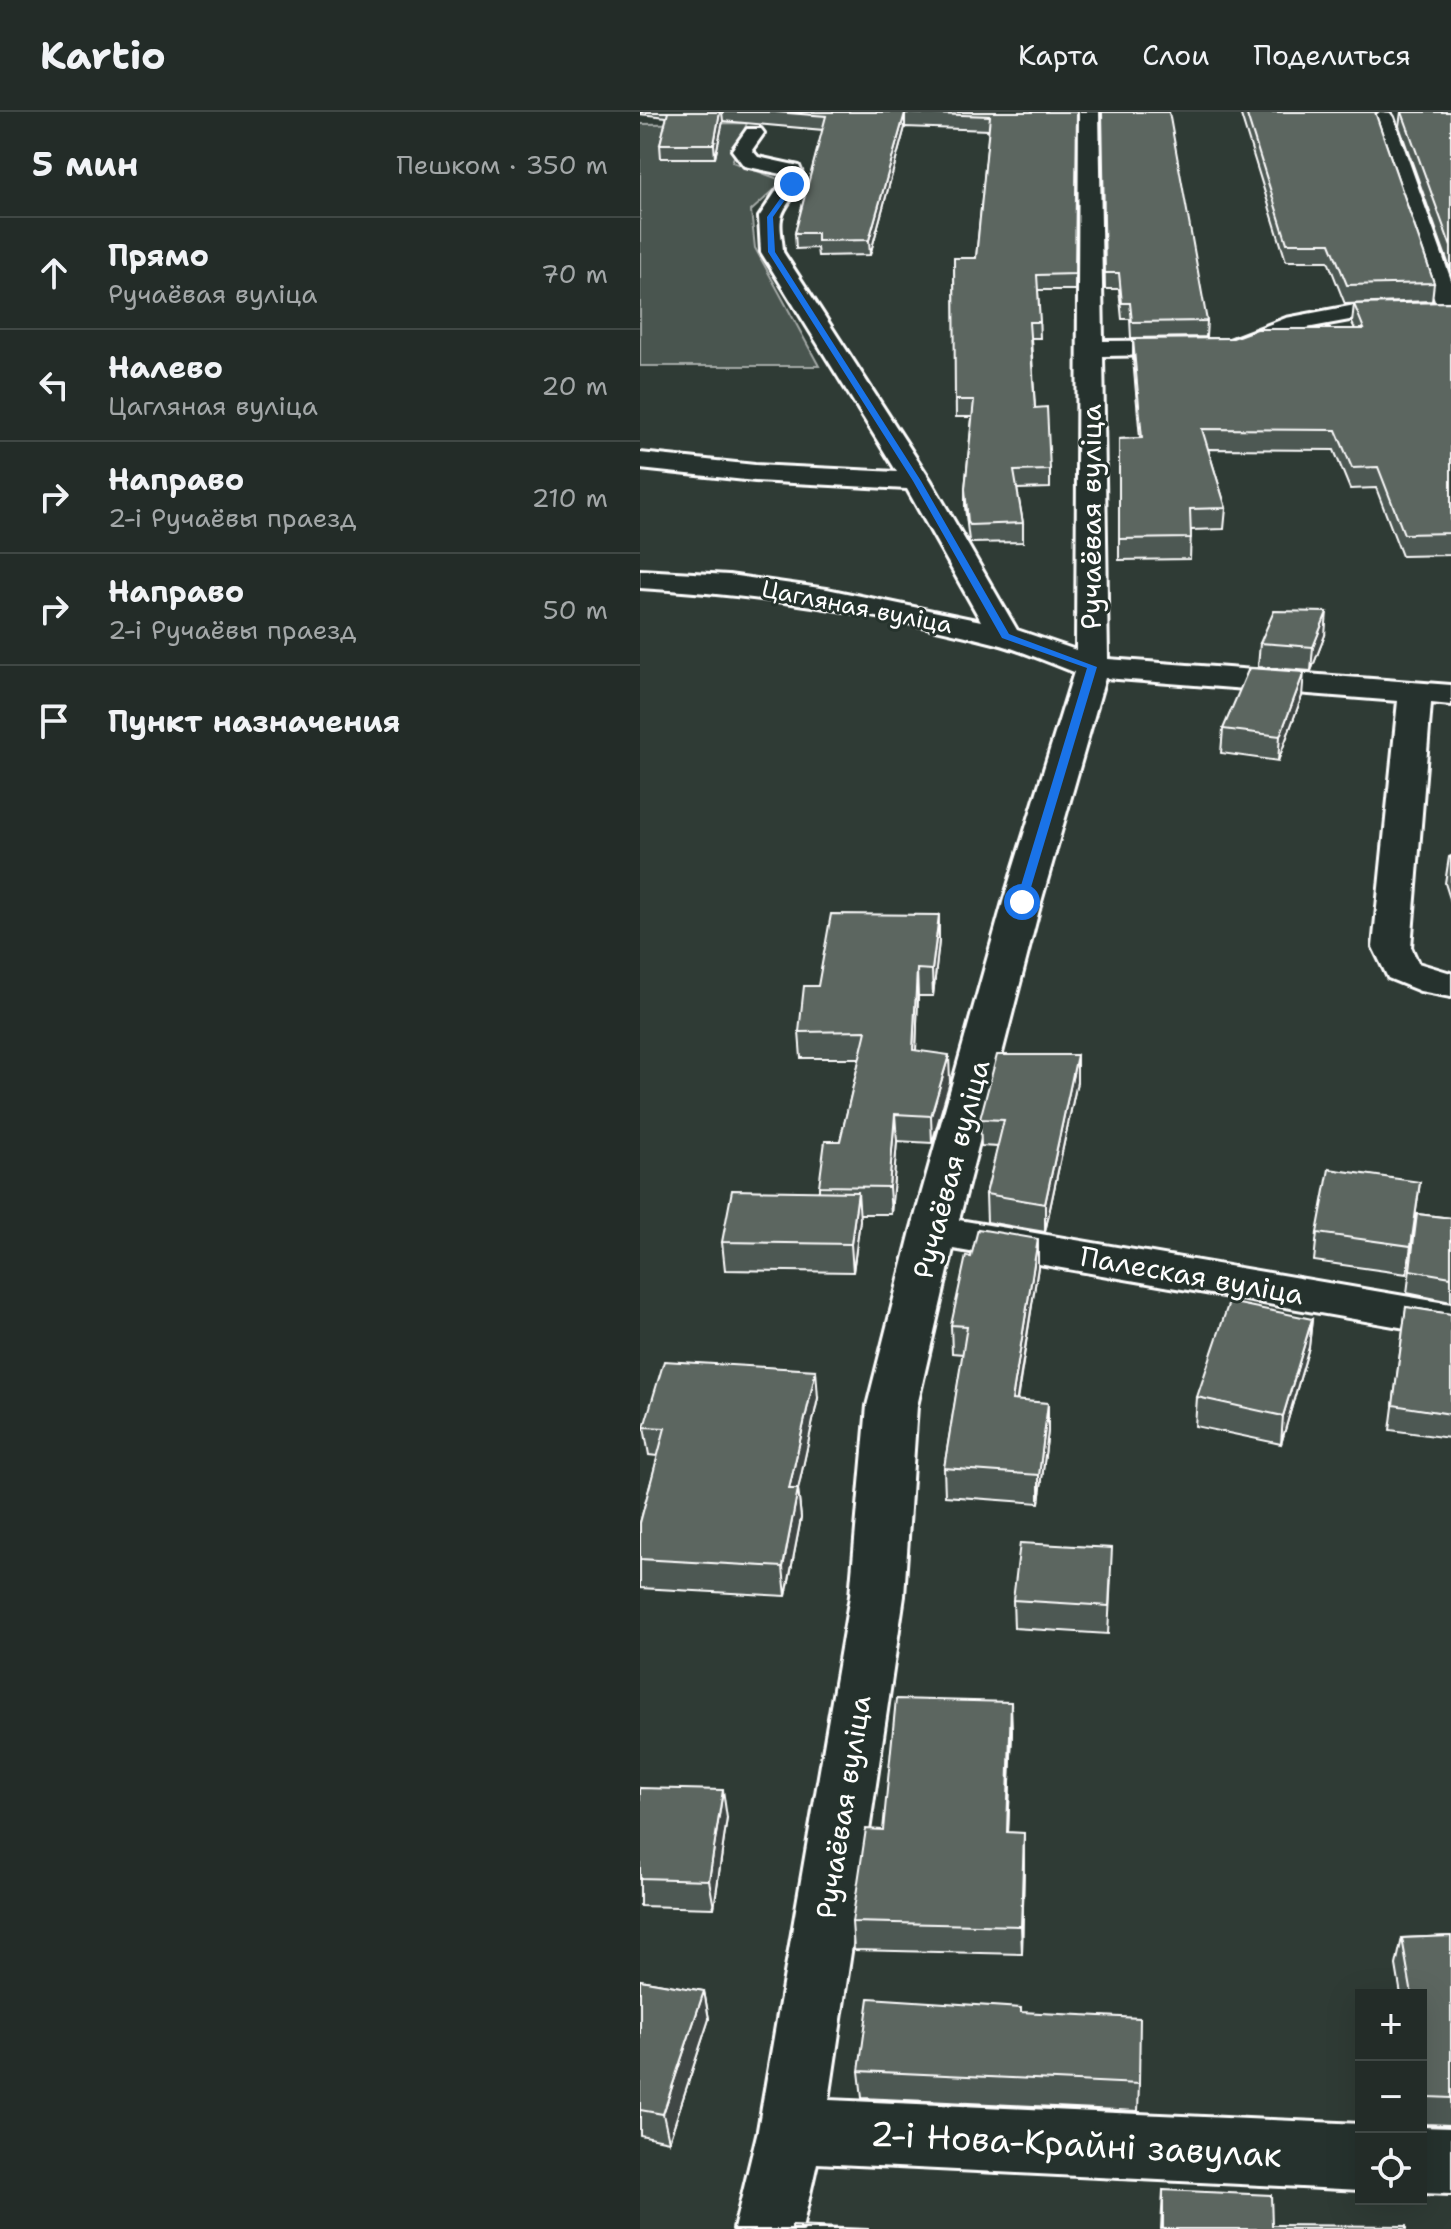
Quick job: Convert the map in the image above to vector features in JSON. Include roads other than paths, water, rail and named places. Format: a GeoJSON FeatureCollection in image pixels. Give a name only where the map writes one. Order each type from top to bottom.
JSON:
{"type":"FeatureCollection","features":[{"type":"Feature","properties":{"kind":"street","name":"Ручаёвая вуліца"},"geometry":{"type":"LineString","coordinates":[[768,2229],[791,2130],[877,1596],[892,1406],[934,1231],[1022,902],[1092,667],[1089,112]]}},
{"type":"Feature","properties":{"kind":"street"},"geometry":{"type":"LineString","coordinates":[[1090,349],[1232,347],[1295,323],[1355,312],[1450,311],[1375,117],[1410,118]]}},
{"type":"Feature","properties":{"kind":"street"},"geometry":{"type":"LineString","coordinates":[[754,133],[742,150],[751,162],[792,170],[792,184],[770,217],[772,252],[917,481],[1005,636]]}},
{"type":"Feature","properties":{"kind":"street"},"geometry":{"type":"LineString","coordinates":[[640,461],[755,473],[917,481]]}},
{"type":"Feature","properties":{"kind":"street","name":"Цагляная вуліца"},"geometry":{"type":"LineString","coordinates":[[640,579],[775,589],[1005,636],[1092,667],[1451,695]]}},
{"type":"Feature","properties":{"kind":"street"},"geometry":{"type":"LineString","coordinates":[[1415,693],[1392,947],[1402,970],[1434,983],[1451,985]]}},
{"type":"Feature","properties":{"kind":"street","name":"Палеская вуліца"},"geometry":{"type":"LineString","coordinates":[[934,1231],[1451,1320]]}},
{"type":"Feature","properties":{"kind":"street","name":"2-і Нова-Крайні завулак"},"geometry":{"type":"LineString","coordinates":[[791,2130],[1355,2157]]}},
{"type":"Feature","properties":{"kind":"street"},"geometry":{"type":"LineString","coordinates":[[1427,2160],[1451,2161]]}}]}
